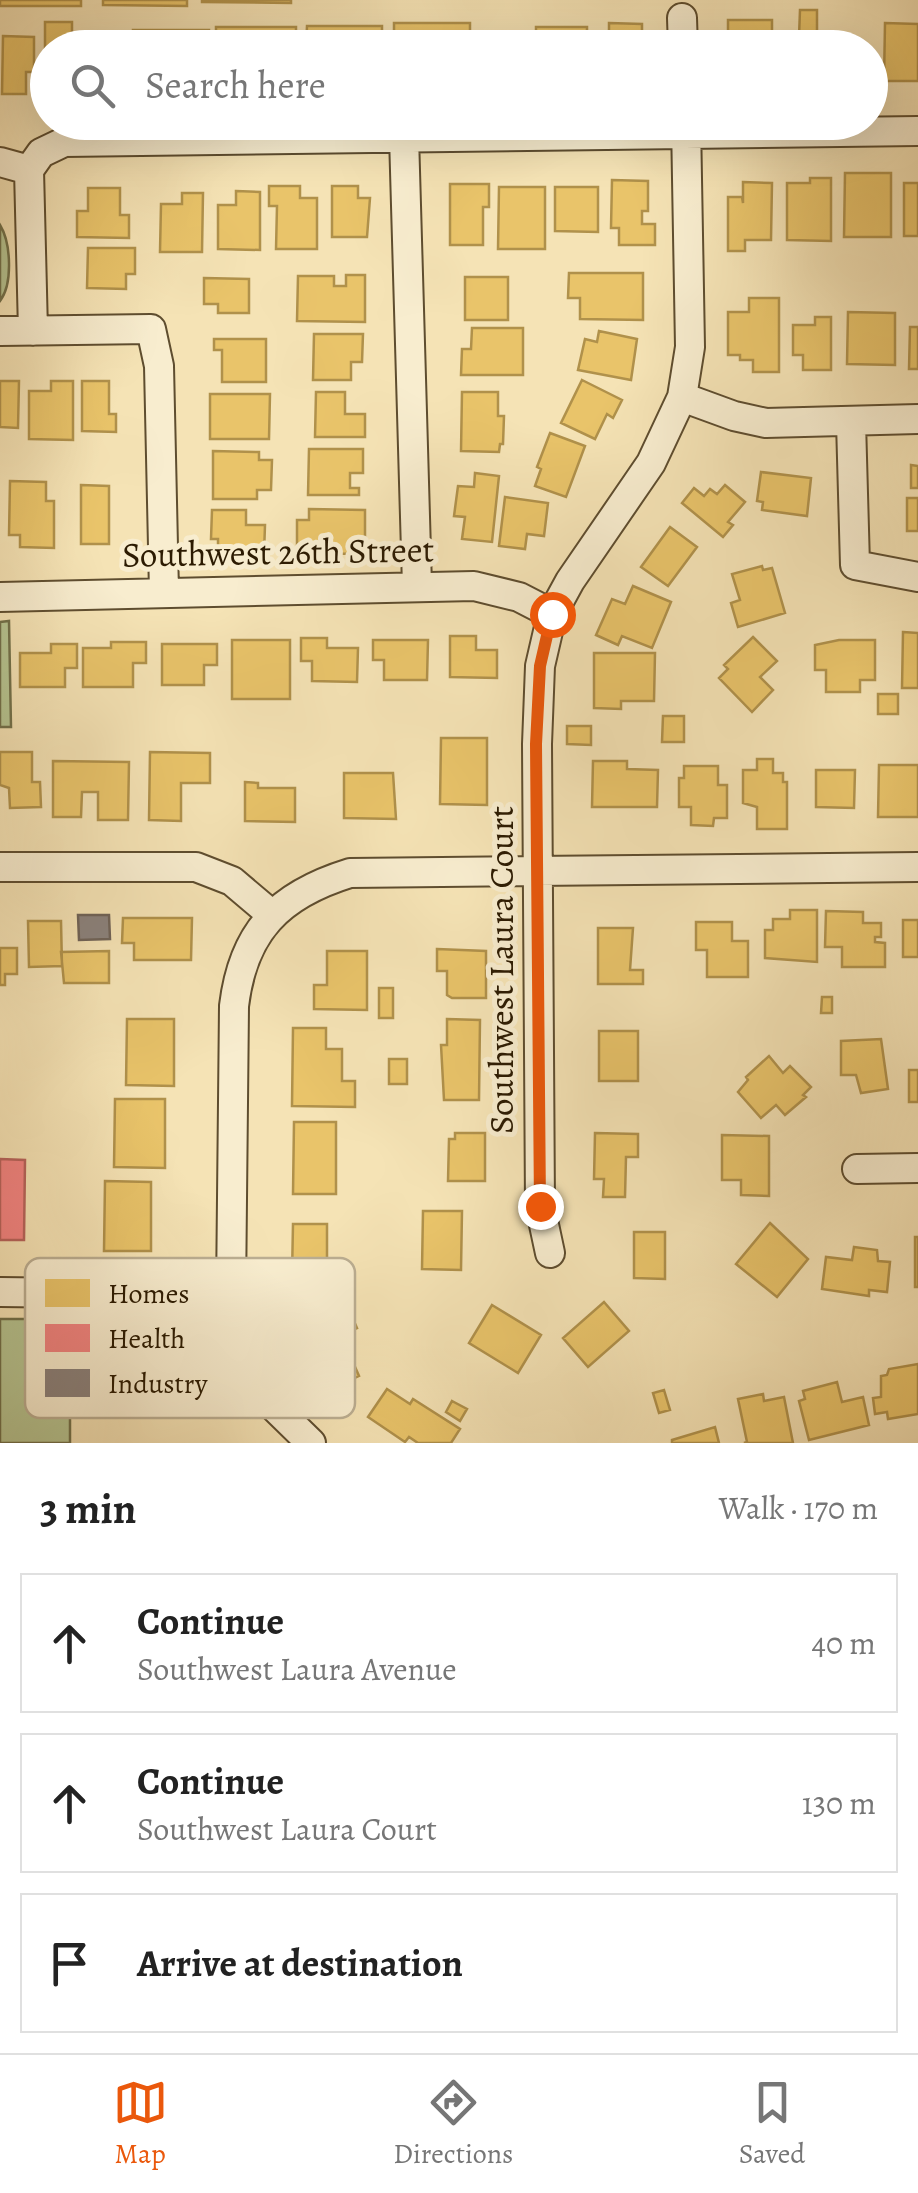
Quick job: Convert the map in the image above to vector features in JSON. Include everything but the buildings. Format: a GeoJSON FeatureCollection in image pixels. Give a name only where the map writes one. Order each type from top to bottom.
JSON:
{"type":"FeatureCollection","features":[{"type":"Feature","properties":{"kind":"street"},"geometry":{"type":"LineString","coordinates":[[682,18],[682,30]]}},
{"type":"Feature","properties":{"kind":"street"},"geometry":{"type":"LineString","coordinates":[[888,130],[918,131]]}},
{"type":"Feature","properties":{"kind":"street"},"geometry":{"type":"LineString","coordinates":[[33,331],[28,170],[41,153],[64,142],[177,140]]}},
{"type":"Feature","properties":{"kind":"street"},"geometry":{"type":"LineString","coordinates":[[404,140],[417,586]]}},
{"type":"Feature","properties":{"kind":"street","name":"Southwest Laura Court"},"geometry":{"type":"LineString","coordinates":[[550,1253],[540,1206],[536,744],[540,666],[552,614],[570,581],[651,463],[682,397],[690,347],[686,140]]}},
{"type":"Feature","properties":{"kind":"street"},"geometry":{"type":"LineString","coordinates":[[0,162],[28,170]]}},
{"type":"Feature","properties":{"kind":"street"},"geometry":{"type":"LineString","coordinates":[[0,332],[151,329],[159,366],[164,592]]}},
{"type":"Feature","properties":{"kind":"street"},"geometry":{"type":"LineString","coordinates":[[682,397],[766,423],[918,419]]}},
{"type":"Feature","properties":{"kind":"street"},"geometry":{"type":"LineString","coordinates":[[851,422],[855,564],[918,577]]}},
{"type":"Feature","properties":{"kind":"street","name":"Southwest 26th Street"},"geometry":{"type":"LineString","coordinates":[[0,597],[417,586],[496,589],[552,614]]}},
{"type":"Feature","properties":{"kind":"street"},"geometry":{"type":"LineString","coordinates":[[0,867],[196,867],[232,881],[271,914]]}},
{"type":"Feature","properties":{"kind":"street"},"geometry":{"type":"LineString","coordinates":[[232,1258],[238,976],[252,940],[271,914],[303,892],[350,873],[918,867]]}},
{"type":"Feature","properties":{"kind":"street"},"geometry":{"type":"LineString","coordinates":[[857,1169],[918,1168]]}},
{"type":"Feature","properties":{"kind":"street"},"geometry":{"type":"LineString","coordinates":[[0,1292],[25,1292]]}},
{"type":"Feature","properties":{"kind":"street"},"geometry":{"type":"LineString","coordinates":[[285,1418],[311,1443]]}},
{"type":"Feature","properties":{"kind":"green space"},"geometry":{"type":"Polygon","coordinates":[[[0,225],[9,263],[0,301],[0,225]]]}},
{"type":"Feature","properties":{"kind":"green space"},"geometry":{"type":"Polygon","coordinates":[[[9,621],[11,727],[0,727],[0,622],[9,621]]]}},
{"type":"Feature","properties":{"kind":"green space"},"geometry":{"type":"Polygon","coordinates":[[[0,1319],[25,1319],[25,1418],[70,1418],[70,1443],[0,1443],[0,1319]]]}},
{"type":"Feature","properties":{"kind":"route"},"geometry":{"type":"LineString","coordinates":[[540,1206],[536,744],[540,666],[552,614]]}}]}
